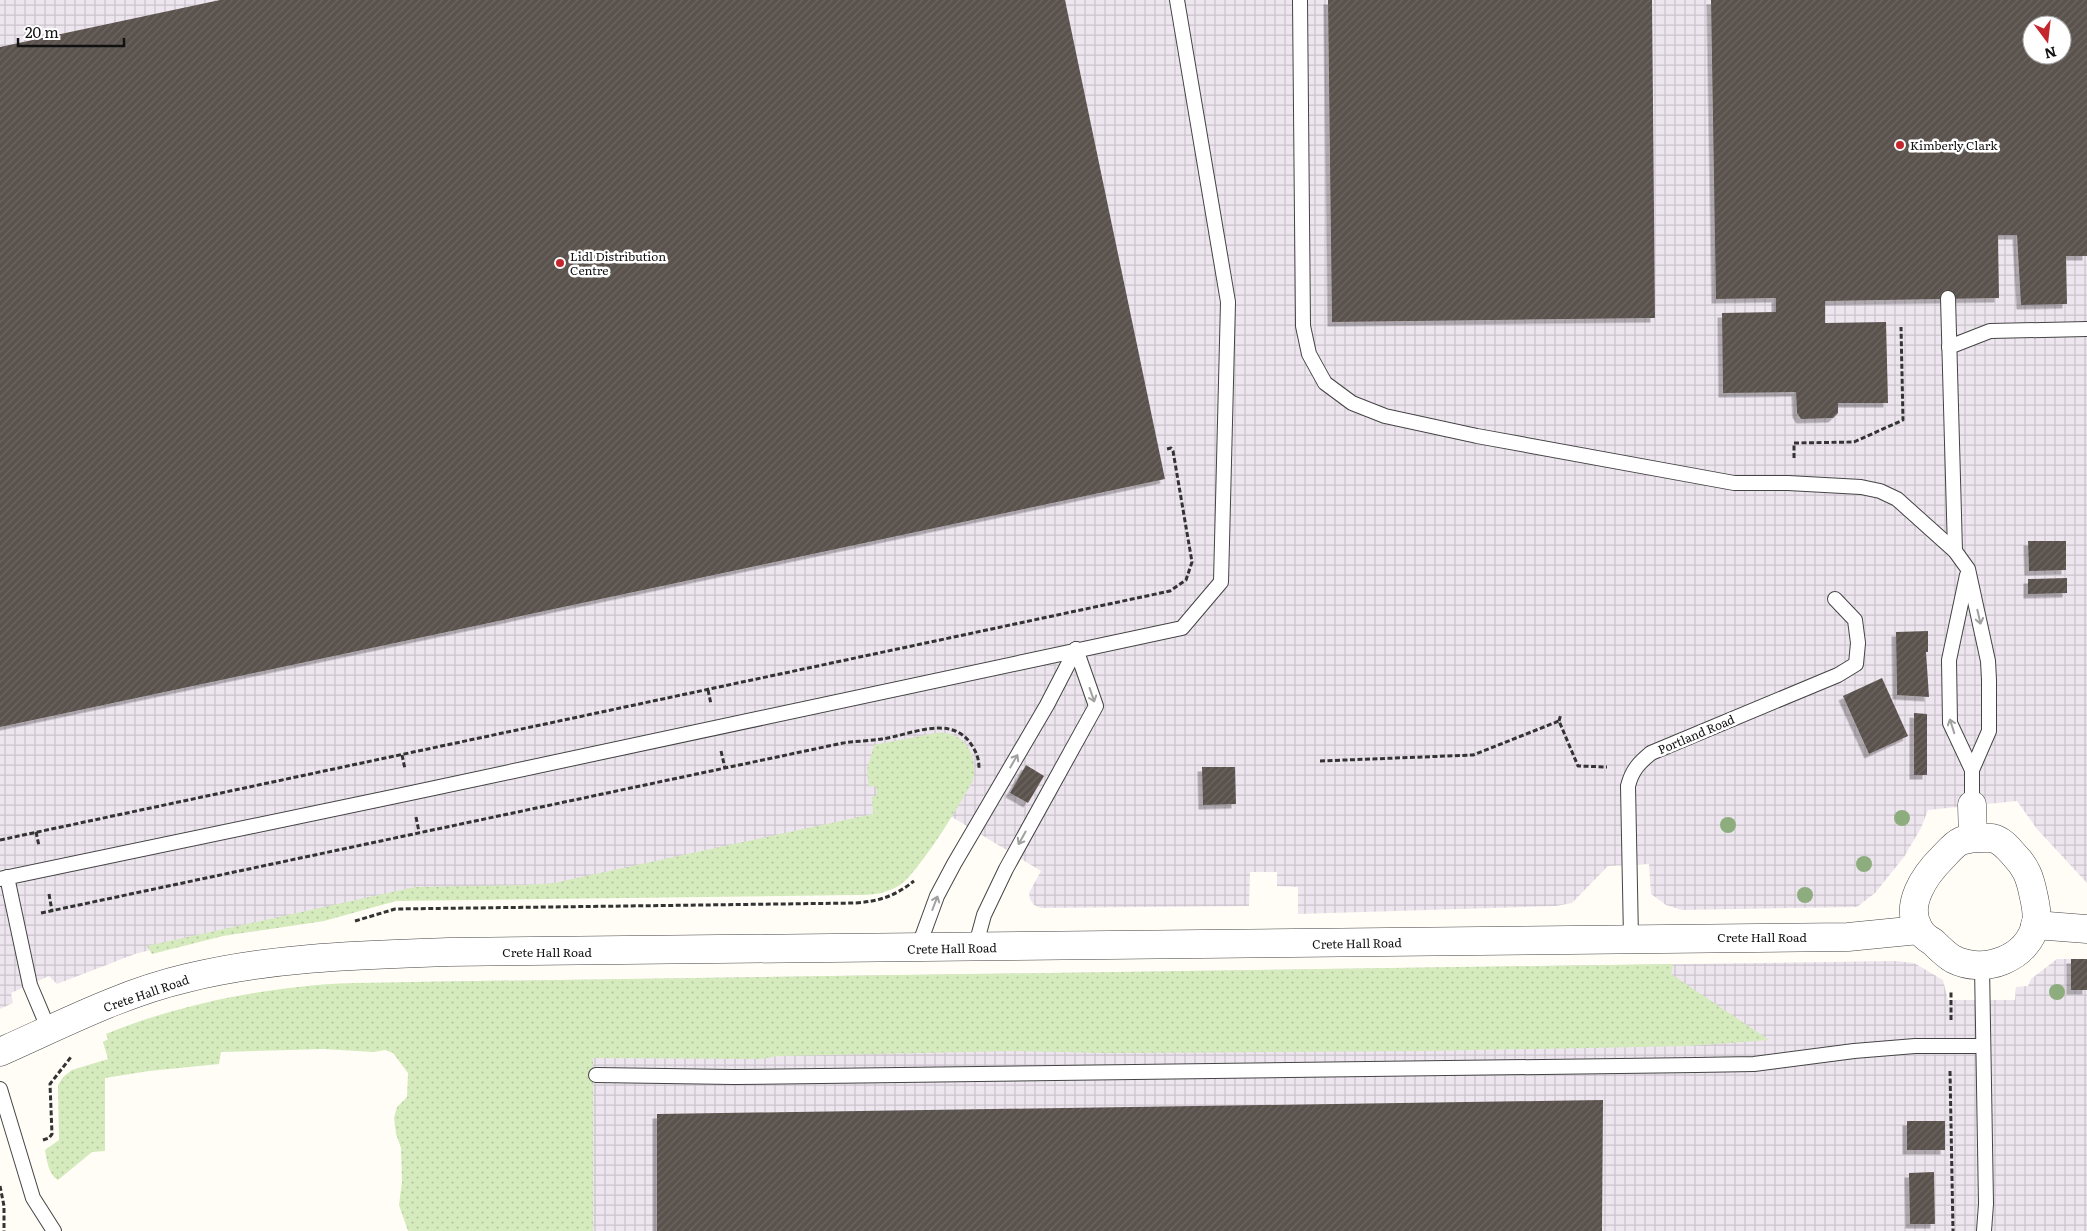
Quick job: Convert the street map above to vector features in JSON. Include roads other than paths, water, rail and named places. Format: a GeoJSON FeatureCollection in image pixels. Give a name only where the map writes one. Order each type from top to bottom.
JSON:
{"type":"FeatureCollection","features":[{"type":"Feature","properties":{"kind":"street"},"geometry":{"type":"LineString","coordinates":[[1972,805],[1973,838]]}},
{"type":"Feature","properties":{"kind":"street"},"geometry":{"type":"LineString","coordinates":[[1973,838],[1999,840],[2023,864],[2030,880],[2036,912],[2035,925],[2028,939],[2015,953],[1999,963],[1982,966],[1953,959],[1919,930],[1915,913],[1917,893],[1932,868],[1954,846],[1961,841],[1973,838]]}},
{"type":"Feature","properties":{"kind":"street"},"geometry":{"type":"LineString","coordinates":[[2035,925],[2087,929]]}},
{"type":"Feature","properties":{"kind":"street","name":"Crete Hall Road"},"geometry":{"type":"LineString","coordinates":[[0,1052],[127,997],[186,978],[248,966],[306,958],[448,952],[975,948],[1860,936],[1919,930]]}},
{"type":"Feature","properties":{"kind":"lane"},"geometry":{"type":"LineString","coordinates":[[49,1030],[30,985],[16,918],[4,878],[516,771],[1182,628],[1221,582],[1228,302],[1177,0]]}},
{"type":"Feature","properties":{"kind":"lane"},"geometry":{"type":"LineString","coordinates":[[1300,0],[1303,326],[1311,359],[1318,373],[1328,386],[1344,399],[1376,414],[1477,436],[1734,483],[1794,483],[1861,487],[1885,492],[1905,505],[1954,551],[1968,569],[1988,661],[1989,680],[1989,732],[1972,770],[1972,805]]}},
{"type":"Feature","properties":{"kind":"lane"},"geometry":{"type":"LineString","coordinates":[[1948,298],[1954,551]]}},
{"type":"Feature","properties":{"kind":"lane"},"geometry":{"type":"LineString","coordinates":[[1949,347],[1990,331],[2087,329]]}},
{"type":"Feature","properties":{"kind":"lane"},"geometry":{"type":"LineString","coordinates":[[1968,569],[1949,660],[1950,723],[1972,770]]}},
{"type":"Feature","properties":{"kind":"lane","name":"Portland Road"},"geometry":{"type":"LineString","coordinates":[[1630,938],[1628,786],[1632,772],[1650,753],[1838,675],[1856,664],[1858,644],[1855,620],[1835,599]]}},
{"type":"Feature","properties":{"kind":"lane"},"geometry":{"type":"LineString","coordinates":[[975,948],[984,915],[1006,869],[1096,706],[1076,650]]}},
{"type":"Feature","properties":{"kind":"lane"},"geometry":{"type":"LineString","coordinates":[[918,948],[937,896],[1047,705],[1076,650]]}},
{"type":"Feature","properties":{"kind":"lane"},"geometry":{"type":"LineString","coordinates":[[1982,966],[1986,1204],[1984,1231]]}},
{"type":"Feature","properties":{"kind":"lane"},"geometry":{"type":"LineString","coordinates":[[596,1075],[734,1077],[1696,1065],[1762,1063],[1878,1049],[1984,1046]]}},
{"type":"Feature","properties":{"kind":"lane"},"geometry":{"type":"LineString","coordinates":[[0,1089],[33,1198],[54,1231]]}},
{"type":"Feature","properties":{"kind":"place","name":"Kimberly Clark"},"geometry":{"type":"Point","coordinates":[1900,145]}},
{"type":"Feature","properties":{"kind":"place","name":"Lidl Distribution Centre"},"geometry":{"type":"Point","coordinates":[560,263]}}]}
